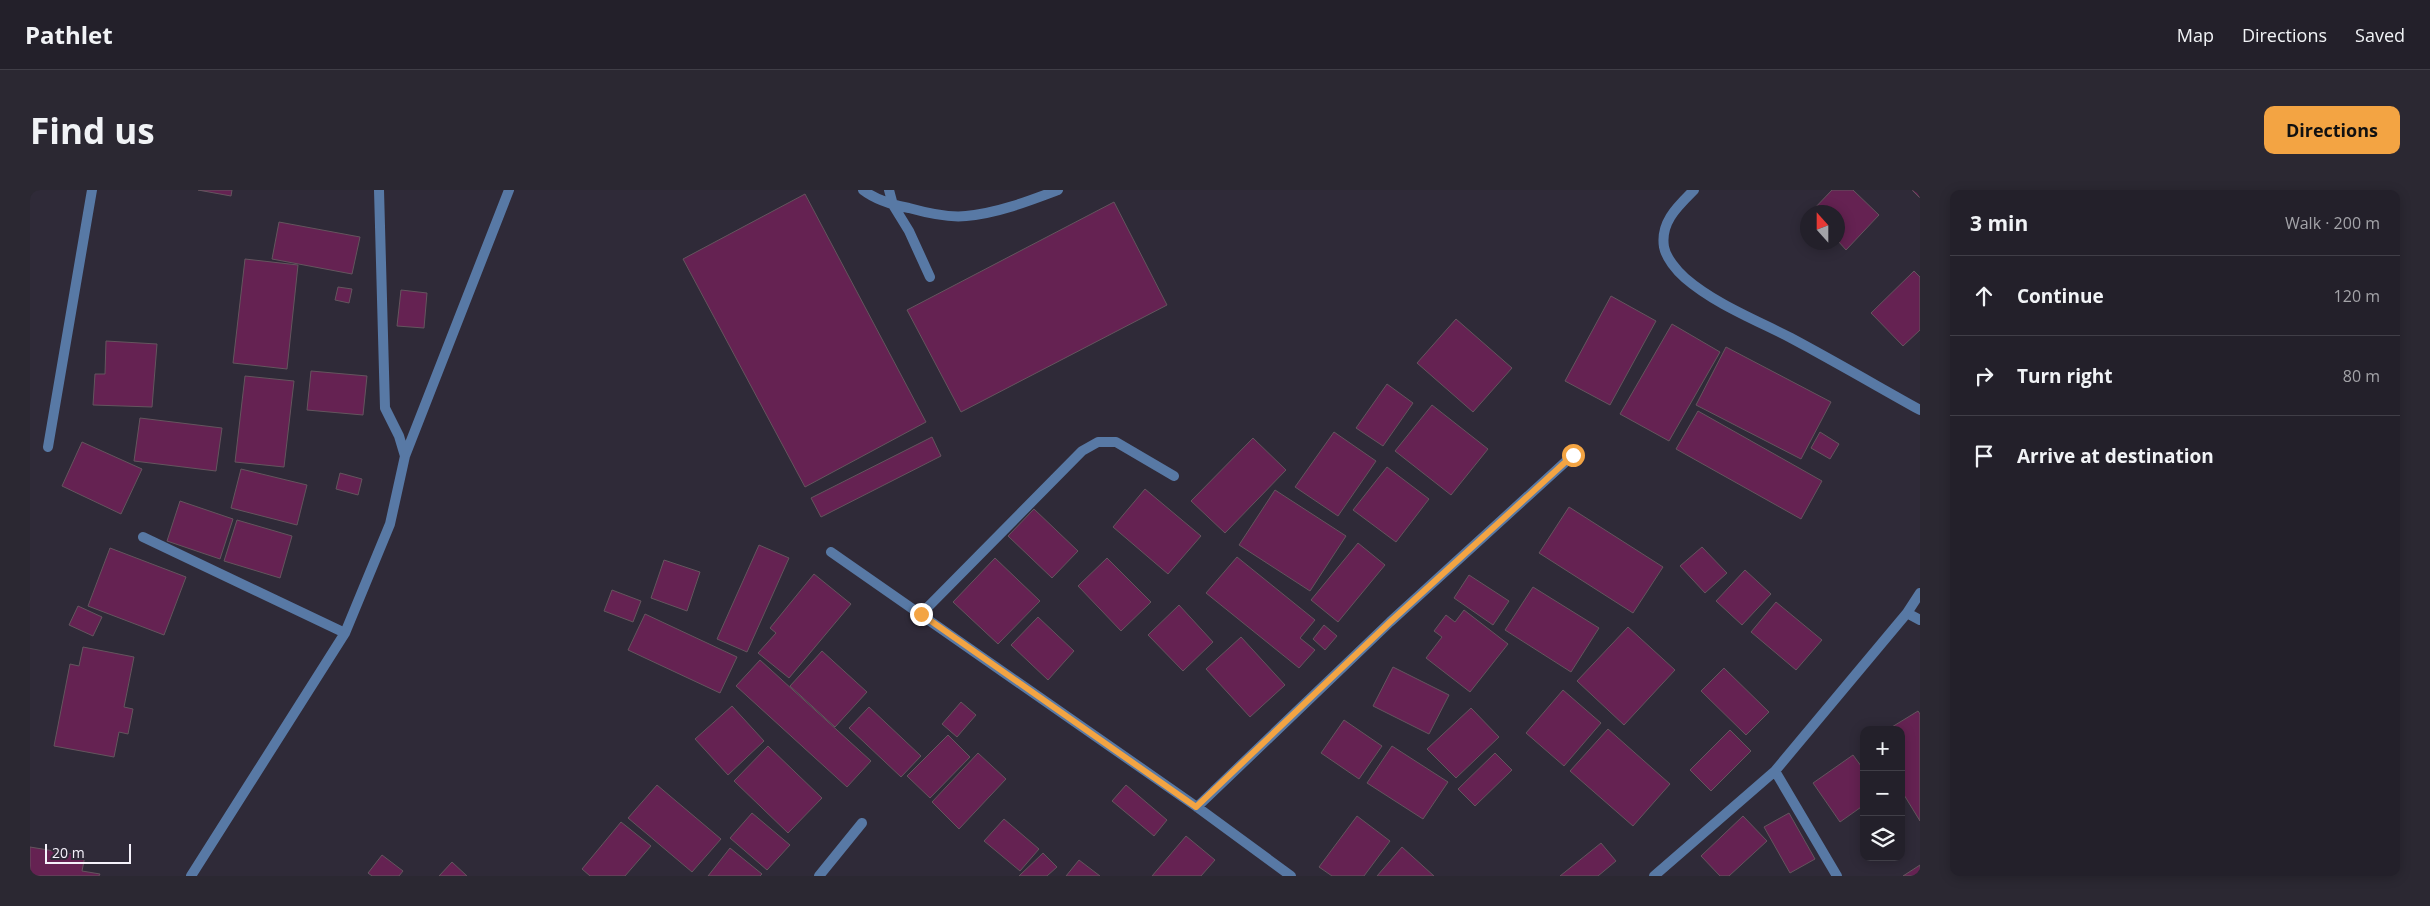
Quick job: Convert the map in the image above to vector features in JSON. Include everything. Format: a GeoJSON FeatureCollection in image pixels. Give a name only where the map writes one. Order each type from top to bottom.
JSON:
{"type":"FeatureCollection","features":[{"type":"Feature","properties":{"kind":"street"},"geometry":{"type":"LineString","coordinates":[[48,447],[92,190]]}},
{"type":"Feature","properties":{"kind":"street"},"geometry":{"type":"LineString","coordinates":[[379,190],[385,408],[399,436],[405,456]]}},
{"type":"Feature","properties":{"kind":"street"},"geometry":{"type":"LineString","coordinates":[[190,876],[345,633],[390,524],[405,456],[509,190]]}},
{"type":"Feature","properties":{"kind":"street"},"geometry":{"type":"LineString","coordinates":[[863,190],[870,196],[893,205],[940,215],[965,217],[999,210],[1058,190]]}},
{"type":"Feature","properties":{"kind":"street"},"geometry":{"type":"LineString","coordinates":[[889,190],[893,205],[910,231],[930,277]]}},
{"type":"Feature","properties":{"kind":"street"},"geometry":{"type":"LineString","coordinates":[[1694,190],[1670,214],[1664,232],[1664,248],[1673,265],[1685,278],[1726,305],[1816,352],[1920,410]]}},
{"type":"Feature","properties":{"kind":"street"},"geometry":{"type":"LineString","coordinates":[[921,614],[1082,451],[1098,442],[1116,442],[1174,476]]}},
{"type":"Feature","properties":{"kind":"street"},"geometry":{"type":"LineString","coordinates":[[1196,807],[1390,622],[1573,455]]}},
{"type":"Feature","properties":{"kind":"street"},"geometry":{"type":"LineString","coordinates":[[143,537],[345,633]]}},
{"type":"Feature","properties":{"kind":"street"},"geometry":{"type":"LineString","coordinates":[[831,552],[1196,807],[1291,876]]}},
{"type":"Feature","properties":{"kind":"street"},"geometry":{"type":"LineString","coordinates":[[1654,876],[1775,771],[1907,613],[1920,593]]}},
{"type":"Feature","properties":{"kind":"street"},"geometry":{"type":"LineString","coordinates":[[1907,613],[1920,620]]}},
{"type":"Feature","properties":{"kind":"street"},"geometry":{"type":"LineString","coordinates":[[1775,771],[1837,876]]}},
{"type":"Feature","properties":{"kind":"street"},"geometry":{"type":"LineString","coordinates":[[819,876],[862,823]]}},
{"type":"Feature","properties":{"kind":"building"},"geometry":{"type":"Polygon","coordinates":[[[198,190],[232,190],[231,196],[198,190]]]}},
{"type":"Feature","properties":{"kind":"building"},"geometry":{"type":"Polygon","coordinates":[[[1832,190],[1853,190],[1879,215],[1846,250],[1845,205],[1818,205],[1832,190]]]}},
{"type":"Feature","properties":{"kind":"building"},"geometry":{"type":"Polygon","coordinates":[[[1912,190],[1920,190],[1920,198],[1912,190]]]}},
{"type":"Feature","properties":{"kind":"building"},"geometry":{"type":"Polygon","coordinates":[[[805,194],[926,422],[805,487],[683,259],[805,194]]]}},
{"type":"Feature","properties":{"kind":"building"},"geometry":{"type":"Polygon","coordinates":[[[1114,202],[1167,305],[961,412],[907,310],[1114,202]]]}},
{"type":"Feature","properties":{"kind":"building"},"geometry":{"type":"Polygon","coordinates":[[[279,222],[360,237],[352,274],[272,259],[279,222]]]}},
{"type":"Feature","properties":{"kind":"building"},"geometry":{"type":"Polygon","coordinates":[[[245,259],[298,265],[287,369],[233,363],[245,259]]]}},
{"type":"Feature","properties":{"kind":"building"},"geometry":{"type":"Polygon","coordinates":[[[1914,271],[1920,277],[1920,330],[1903,346],[1871,313],[1914,271]]]}},
{"type":"Feature","properties":{"kind":"building"},"geometry":{"type":"Polygon","coordinates":[[[338,287],[352,289],[349,303],[335,300],[338,287]]]}},
{"type":"Feature","properties":{"kind":"building"},"geometry":{"type":"Polygon","coordinates":[[[401,290],[427,293],[424,328],[397,326],[401,290]]]}},
{"type":"Feature","properties":{"kind":"building"},"geometry":{"type":"Polygon","coordinates":[[[1611,296],[1656,321],[1610,405],[1565,381],[1611,296]]]}},
{"type":"Feature","properties":{"kind":"building"},"geometry":{"type":"Polygon","coordinates":[[[1456,319],[1512,368],[1473,412],[1417,363],[1456,319]]]}},
{"type":"Feature","properties":{"kind":"building"},"geometry":{"type":"Polygon","coordinates":[[[1672,324],[1720,352],[1669,441],[1620,414],[1672,324]]]}},
{"type":"Feature","properties":{"kind":"building"},"geometry":{"type":"Polygon","coordinates":[[[106,341],[157,344],[152,407],[93,405],[95,374],[105,374],[106,341]]]}},
{"type":"Feature","properties":{"kind":"building"},"geometry":{"type":"Polygon","coordinates":[[[1726,347],[1831,402],[1801,459],[1696,405],[1726,347]]]}},
{"type":"Feature","properties":{"kind":"building"},"geometry":{"type":"Polygon","coordinates":[[[311,371],[367,376],[363,415],[307,410],[311,371]]]}},
{"type":"Feature","properties":{"kind":"building"},"geometry":{"type":"Polygon","coordinates":[[[245,376],[294,381],[284,467],[235,462],[245,376]]]}},
{"type":"Feature","properties":{"kind":"building"},"geometry":{"type":"Polygon","coordinates":[[[1387,384],[1413,403],[1383,446],[1356,428],[1387,384]]]}},
{"type":"Feature","properties":{"kind":"building"},"geometry":{"type":"Polygon","coordinates":[[[1432,405],[1488,449],[1451,495],[1395,451],[1432,405]]]}},
{"type":"Feature","properties":{"kind":"building"},"geometry":{"type":"Polygon","coordinates":[[[1698,411],[1822,481],[1801,519],[1676,449],[1698,411]]]}},
{"type":"Feature","properties":{"kind":"building"},"geometry":{"type":"Polygon","coordinates":[[[140,418],[222,428],[216,471],[134,461],[140,418]]]}},
{"type":"Feature","properties":{"kind":"building"},"geometry":{"type":"Polygon","coordinates":[[[1334,432],[1376,461],[1338,516],[1295,487],[1334,432]]]}},
{"type":"Feature","properties":{"kind":"building"},"geometry":{"type":"Polygon","coordinates":[[[1820,432],[1839,444],[1830,459],[1811,448],[1820,432]]]}},
{"type":"Feature","properties":{"kind":"building"},"geometry":{"type":"Polygon","coordinates":[[[932,437],[941,456],[821,517],[811,498],[932,437]]]}},
{"type":"Feature","properties":{"kind":"building"},"geometry":{"type":"Polygon","coordinates":[[[1253,438],[1286,470],[1225,533],[1191,501],[1253,438]]]}},
{"type":"Feature","properties":{"kind":"building"},"geometry":{"type":"Polygon","coordinates":[[[82,442],[142,469],[121,514],[62,486],[82,442]]]}},
{"type":"Feature","properties":{"kind":"building"},"geometry":{"type":"Polygon","coordinates":[[[1387,467],[1429,499],[1396,542],[1353,510],[1387,467]]]}},
{"type":"Feature","properties":{"kind":"building"},"geometry":{"type":"Polygon","coordinates":[[[241,469],[307,485],[297,525],[231,508],[241,469]]]}},
{"type":"Feature","properties":{"kind":"building"},"geometry":{"type":"Polygon","coordinates":[[[340,473],[362,479],[358,495],[336,489],[340,473]]]}},
{"type":"Feature","properties":{"kind":"building"},"geometry":{"type":"Polygon","coordinates":[[[1145,489],[1201,536],[1168,574],[1113,527],[1145,489]]]}},
{"type":"Feature","properties":{"kind":"building"},"geometry":{"type":"Polygon","coordinates":[[[1275,490],[1346,536],[1310,591],[1239,545],[1275,490]]]}},
{"type":"Feature","properties":{"kind":"building"},"geometry":{"type":"Polygon","coordinates":[[[180,501],[233,519],[220,559],[167,541],[180,501]]]}},
{"type":"Feature","properties":{"kind":"building"},"geometry":{"type":"Polygon","coordinates":[[[1569,507],[1663,567],[1633,613],[1539,553],[1569,507]]]}},
{"type":"Feature","properties":{"kind":"building"},"geometry":{"type":"Polygon","coordinates":[[[1034,509],[1078,551],[1052,578],[1008,536],[1034,509]]]}},
{"type":"Feature","properties":{"kind":"building"},"geometry":{"type":"Polygon","coordinates":[[[237,520],[292,536],[280,578],[224,561],[237,520]]]}},
{"type":"Feature","properties":{"kind":"building"},"geometry":{"type":"Polygon","coordinates":[[[1358,543],[1385,565],[1338,622],[1311,600],[1358,543]]]}},
{"type":"Feature","properties":{"kind":"building"},"geometry":{"type":"Polygon","coordinates":[[[759,545],[789,558],[747,652],[717,639],[759,545]]]}},
{"type":"Feature","properties":{"kind":"building"},"geometry":{"type":"Polygon","coordinates":[[[1702,547],[1727,573],[1705,593],[1680,566],[1702,547]]]}},
{"type":"Feature","properties":{"kind":"building"},"geometry":{"type":"Polygon","coordinates":[[[110,548],[186,577],[164,635],[88,606],[110,548]]]}},
{"type":"Feature","properties":{"kind":"building"},"geometry":{"type":"Polygon","coordinates":[[[1237,557],[1315,620],[1300,638],[1315,650],[1299,668],[1206,593],[1237,557]]]}},
{"type":"Feature","properties":{"kind":"building"},"geometry":{"type":"Polygon","coordinates":[[[995,558],[1040,601],[998,644],[953,602],[995,558]]]}},
{"type":"Feature","properties":{"kind":"building"},"geometry":{"type":"Polygon","coordinates":[[[1107,558],[1151,602],[1121,631],[1078,586],[1107,558]]]}},
{"type":"Feature","properties":{"kind":"building"},"geometry":{"type":"Polygon","coordinates":[[[664,560],[700,572],[687,611],[651,598],[664,560]]]}},
{"type":"Feature","properties":{"kind":"building"},"geometry":{"type":"Polygon","coordinates":[[[1745,570],[1771,594],[1742,625],[1716,601],[1745,570]]]}},
{"type":"Feature","properties":{"kind":"building"},"geometry":{"type":"Polygon","coordinates":[[[814,574],[851,604],[789,678],[758,653],[776,633],[770,628],[814,574]]]}},
{"type":"Feature","properties":{"kind":"building"},"geometry":{"type":"Polygon","coordinates":[[[1469,575],[1509,601],[1493,625],[1454,598],[1469,575]]]}},
{"type":"Feature","properties":{"kind":"building"},"geometry":{"type":"Polygon","coordinates":[[[1533,587],[1599,628],[1571,672],[1505,630],[1533,587]]]}},
{"type":"Feature","properties":{"kind":"building"},"geometry":{"type":"Polygon","coordinates":[[[612,590],[641,601],[633,622],[604,611],[612,590]]]}},
{"type":"Feature","properties":{"kind":"building"},"geometry":{"type":"Polygon","coordinates":[[[1776,602],[1822,640],[1796,670],[1751,632],[1776,602]]]}},
{"type":"Feature","properties":{"kind":"building"},"geometry":{"type":"Polygon","coordinates":[[[1179,605],[1213,642],[1183,671],[1148,635],[1179,605]]]}},
{"type":"Feature","properties":{"kind":"building"},"geometry":{"type":"Polygon","coordinates":[[[78,606],[102,617],[93,636],[69,625],[78,606]]]}},
{"type":"Feature","properties":{"kind":"building"},"geometry":{"type":"Polygon","coordinates":[[[1464,610],[1508,644],[1470,692],[1426,658],[1442,637],[1434,631],[1446,615],[1455,622],[1464,610]]]}},
{"type":"Feature","properties":{"kind":"building"},"geometry":{"type":"Polygon","coordinates":[[[645,614],[737,657],[720,693],[628,650],[645,614]]]}},
{"type":"Feature","properties":{"kind":"building"},"geometry":{"type":"Polygon","coordinates":[[[1038,617],[1074,651],[1048,680],[1011,645],[1038,617]]]}},
{"type":"Feature","properties":{"kind":"building"},"geometry":{"type":"Polygon","coordinates":[[[1324,625],[1337,636],[1325,650],[1313,639],[1324,625]]]}},
{"type":"Feature","properties":{"kind":"building"},"geometry":{"type":"Polygon","coordinates":[[[1628,627],[1675,670],[1624,725],[1577,681],[1628,627]]]}},
{"type":"Feature","properties":{"kind":"building"},"geometry":{"type":"Polygon","coordinates":[[[1241,637],[1285,685],[1250,717],[1206,669],[1241,637]]]}},
{"type":"Feature","properties":{"kind":"building"},"geometry":{"type":"Polygon","coordinates":[[[83,647],[134,657],[124,707],[133,709],[128,734],[119,732],[114,757],[54,746],[70,664],[79,666],[83,647]]]}},
{"type":"Feature","properties":{"kind":"building"},"geometry":{"type":"Polygon","coordinates":[[[822,651],[867,692],[835,727],[790,686],[822,651]]]}},
{"type":"Feature","properties":{"kind":"building"},"geometry":{"type":"Polygon","coordinates":[[[760,660],[871,761],[847,787],[736,686],[760,660]]]}},
{"type":"Feature","properties":{"kind":"building"},"geometry":{"type":"Polygon","coordinates":[[[1393,667],[1449,695],[1429,734],[1373,706],[1393,667]]]}},
{"type":"Feature","properties":{"kind":"building"},"geometry":{"type":"Polygon","coordinates":[[[1724,668],[1769,712],[1746,735],[1701,691],[1724,668]]]}},
{"type":"Feature","properties":{"kind":"building"},"geometry":{"type":"Polygon","coordinates":[[[1563,690],[1601,723],[1564,766],[1526,733],[1563,690]]]}},
{"type":"Feature","properties":{"kind":"building"},"geometry":{"type":"Polygon","coordinates":[[[961,702],[976,715],[957,737],[942,724],[961,702]]]}},
{"type":"Feature","properties":{"kind":"building"},"geometry":{"type":"Polygon","coordinates":[[[732,706],[764,741],[728,775],[695,739],[732,706]]]}},
{"type":"Feature","properties":{"kind":"building"},"geometry":{"type":"Polygon","coordinates":[[[869,707],[921,756],[901,777],[849,728],[869,707]]]}},
{"type":"Feature","properties":{"kind":"building"},"geometry":{"type":"Polygon","coordinates":[[[1471,708],[1499,737],[1456,778],[1427,749],[1471,708]]]}},
{"type":"Feature","properties":{"kind":"building"},"geometry":{"type":"Polygon","coordinates":[[[1918,711],[1920,714],[1920,821],[1905,797],[1905,726],[1894,726],[1918,711]]]}},
{"type":"Feature","properties":{"kind":"building"},"geometry":{"type":"Polygon","coordinates":[[[1344,720],[1382,746],[1359,779],[1321,753],[1344,720]]]}},
{"type":"Feature","properties":{"kind":"building"},"geometry":{"type":"Polygon","coordinates":[[[1608,729],[1670,784],[1633,826],[1570,771],[1608,729]]]}},
{"type":"Feature","properties":{"kind":"building"},"geometry":{"type":"Polygon","coordinates":[[[1730,730],[1751,751],[1711,791],[1690,770],[1730,730]]]}},
{"type":"Feature","properties":{"kind":"building"},"geometry":{"type":"Polygon","coordinates":[[[948,735],[970,757],[930,798],[907,776],[948,735]]]}},
{"type":"Feature","properties":{"kind":"building"},"geometry":{"type":"Polygon","coordinates":[[[768,746],[822,798],[788,833],[734,781],[768,746]]]}},
{"type":"Feature","properties":{"kind":"building"},"geometry":{"type":"Polygon","coordinates":[[[1392,746],[1448,782],[1423,819],[1367,783],[1392,746]]]}},
{"type":"Feature","properties":{"kind":"building"},"geometry":{"type":"Polygon","coordinates":[[[978,753],[1006,779],[959,829],[932,802],[978,753]]]}},
{"type":"Feature","properties":{"kind":"building"},"geometry":{"type":"Polygon","coordinates":[[[1495,753],[1512,770],[1475,806],[1458,789],[1495,753]]]}},
{"type":"Feature","properties":{"kind":"building"},"geometry":{"type":"Polygon","coordinates":[[[1853,755],[1860,765],[1860,808],[1840,822],[1813,783],[1853,755]]]}},
{"type":"Feature","properties":{"kind":"building"},"geometry":{"type":"Polygon","coordinates":[[[657,785],[721,839],[692,872],[628,818],[657,785]]]}},
{"type":"Feature","properties":{"kind":"building"},"geometry":{"type":"Polygon","coordinates":[[[1126,785],[1167,820],[1154,836],[1112,801],[1126,785]]]}},
{"type":"Feature","properties":{"kind":"building"},"geometry":{"type":"Polygon","coordinates":[[[752,813],[790,845],[767,870],[730,838],[752,813]]]}},
{"type":"Feature","properties":{"kind":"building"},"geometry":{"type":"Polygon","coordinates":[[[1789,813],[1815,859],[1790,873],[1764,827],[1789,813]]]}},
{"type":"Feature","properties":{"kind":"building"},"geometry":{"type":"Polygon","coordinates":[[[1357,816],[1390,841],[1364,876],[1332,876],[1319,867],[1357,816]]]}},
{"type":"Feature","properties":{"kind":"building"},"geometry":{"type":"Polygon","coordinates":[[[1743,816],[1767,841],[1729,876],[1720,876],[1701,856],[1743,816]]]}},
{"type":"Feature","properties":{"kind":"building"},"geometry":{"type":"Polygon","coordinates":[[[1004,819],[1039,849],[1020,871],[984,841],[1004,819]]]}},
{"type":"Feature","properties":{"kind":"building"},"geometry":{"type":"Polygon","coordinates":[[[621,822],[651,846],[625,876],[590,876],[582,869],[621,822]]]}},
{"type":"Feature","properties":{"kind":"building"},"geometry":{"type":"Polygon","coordinates":[[[1186,836],[1215,860],[1201,876],[1152,876],[1186,836]]]}},
{"type":"Feature","properties":{"kind":"building"},"geometry":{"type":"Polygon","coordinates":[[[1601,843],[1616,861],[1598,876],[1560,876],[1601,843]]]}},
{"type":"Feature","properties":{"kind":"building"},"geometry":{"type":"Polygon","coordinates":[[[30,847],[85,856],[82,871],[100,874],[99,876],[30,876],[30,847]]]}},
{"type":"Feature","properties":{"kind":"building"},"geometry":{"type":"Polygon","coordinates":[[[1402,847],[1434,876],[1377,876],[1402,847]]]}},
{"type":"Feature","properties":{"kind":"building"},"geometry":{"type":"Polygon","coordinates":[[[730,848],[762,874],[760,876],[708,876],[730,848]]]}},
{"type":"Feature","properties":{"kind":"building"},"geometry":{"type":"Polygon","coordinates":[[[1043,853],[1057,867],[1047,876],[1019,876],[1043,853]]]}},
{"type":"Feature","properties":{"kind":"building"},"geometry":{"type":"Polygon","coordinates":[[[382,855],[403,871],[399,876],[372,876],[368,873],[382,855]]]}},
{"type":"Feature","properties":{"kind":"building"},"geometry":{"type":"Polygon","coordinates":[[[1079,860],[1100,876],[1066,876],[1079,860]]]}},
{"type":"Feature","properties":{"kind":"building"},"geometry":{"type":"Polygon","coordinates":[[[452,862],[467,876],[439,876],[452,862]]]}},
{"type":"Feature","properties":{"kind":"building"},"geometry":{"type":"Polygon","coordinates":[[[1920,865],[1920,876],[1903,876],[1920,865]]]}},
{"type":"Feature","properties":{"kind":"route"},"geometry":{"type":"LineString","coordinates":[[921,614],[1196,807],[1390,622],[1573,455]]}}]}
